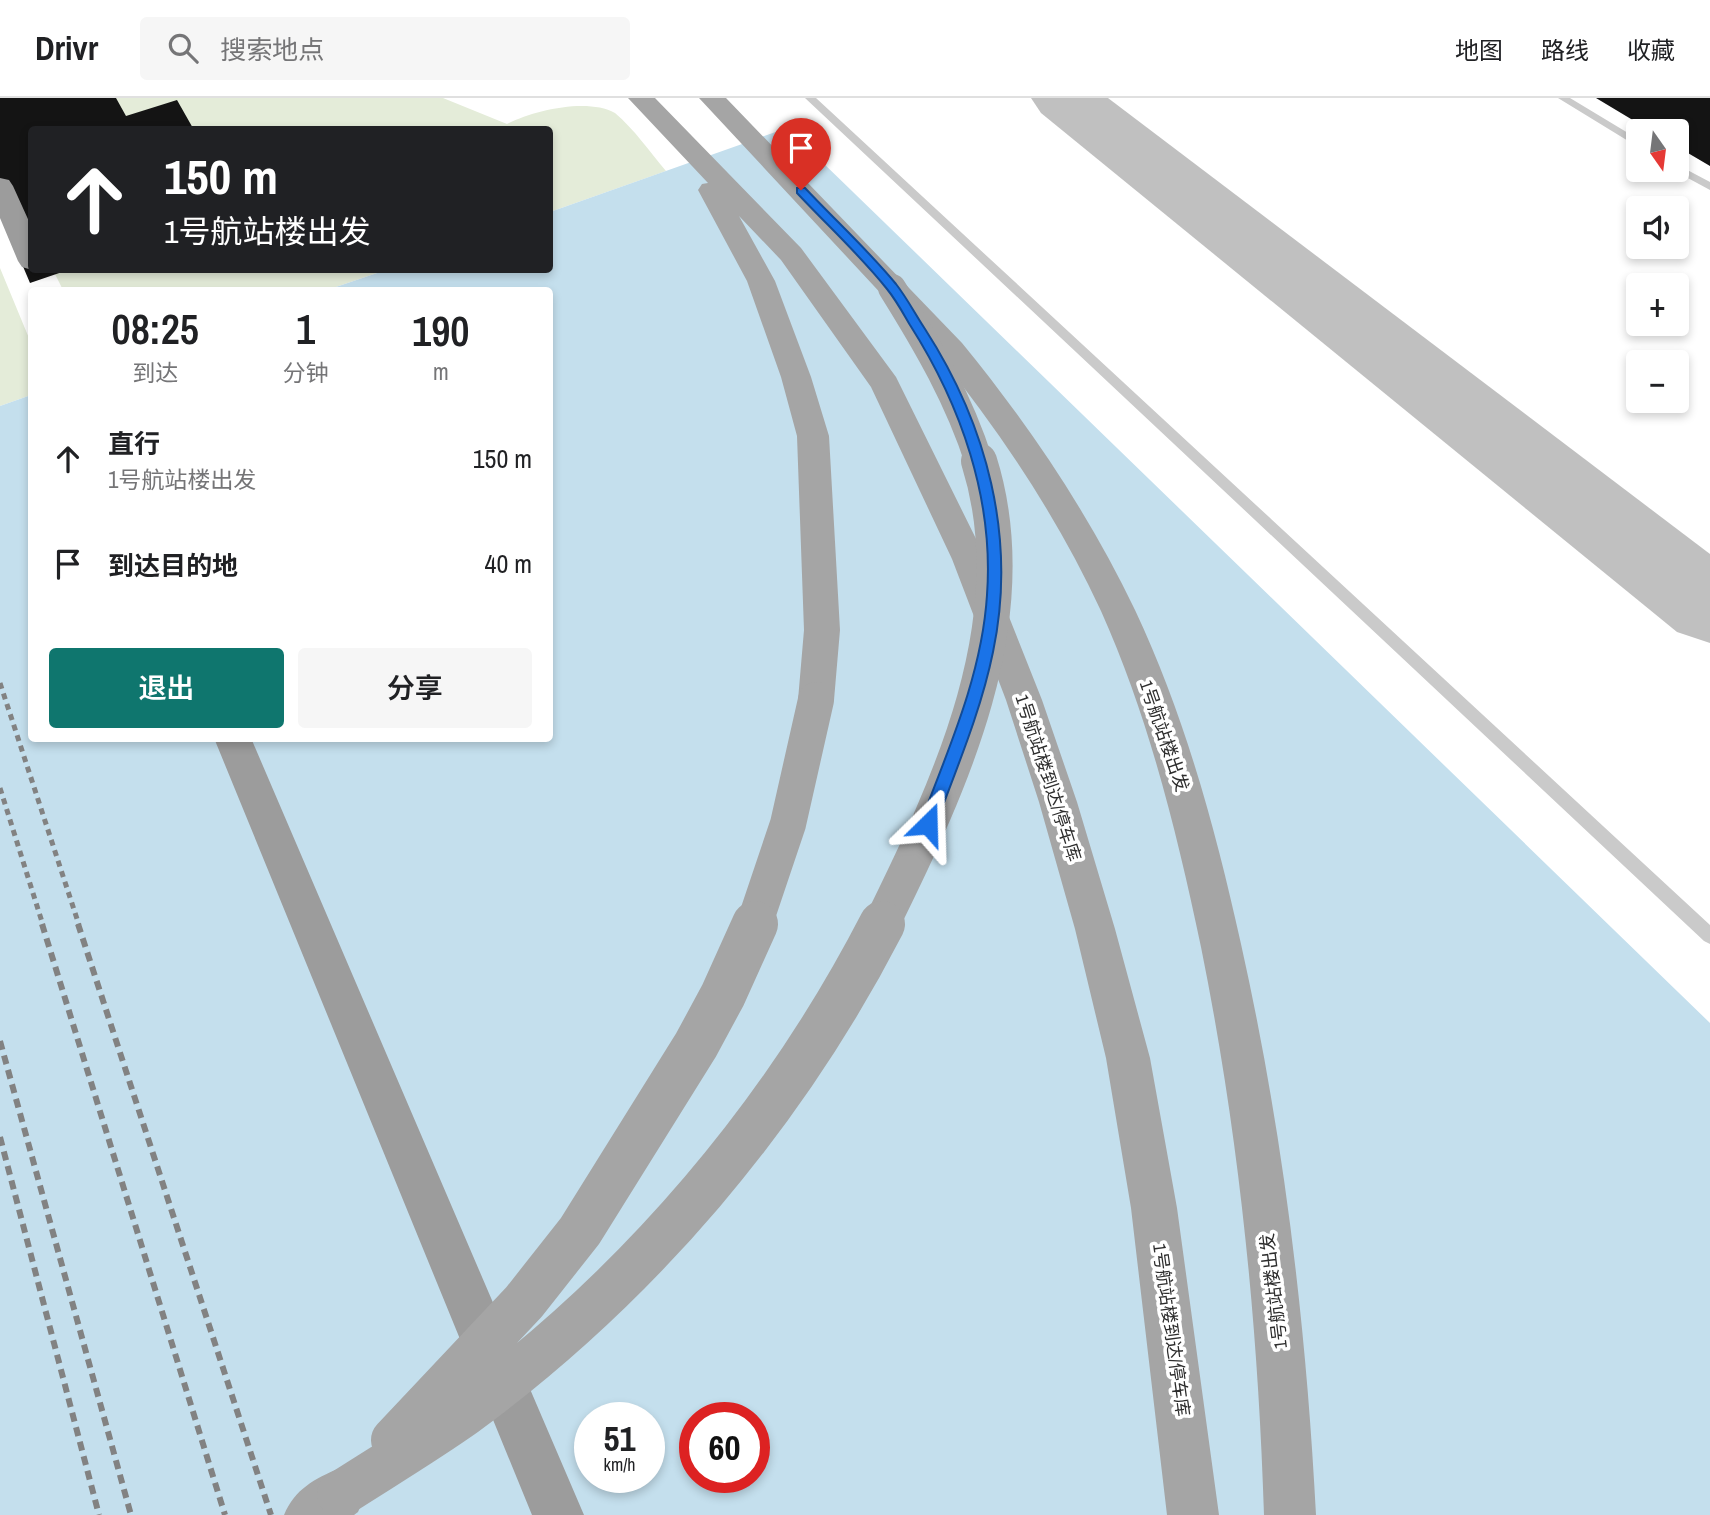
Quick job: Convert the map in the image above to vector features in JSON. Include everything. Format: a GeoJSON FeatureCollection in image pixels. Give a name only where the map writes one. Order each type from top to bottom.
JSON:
{"type":"FeatureCollection","features":[{"type":"Feature","properties":{"kind":"highway"},"geometry":{"type":"LineString","coordinates":[[0,186],[28,252]]}},
{"type":"Feature","properties":{"kind":"highway"},"geometry":{"type":"LineString","coordinates":[[234,742],[558,1515]]}},
{"type":"Feature","properties":{"kind":"main road"},"geometry":{"type":"LineString","coordinates":[[325,1504],[450,1384],[542,1281],[605,1193],[703,1031],[747,943],[779,855],[802,774],[816,700],[822,630],[813,436],[796,377],[761,281],[725,210],[676,136],[641,98]]}},
{"type":"Feature","properties":{"kind":"main road","name":"1号航站楼出发"},"geometry":{"type":"LineString","coordinates":[[712,98],[978,382],[1049,484],[1118,612],[1178,776],[1202,861],[1235,1007],[1253,1117],[1282,1353],[1290,1515]]}},
{"type":"Feature","properties":{"kind":"main road","name":"1号航站楼到达/停车库"},"geometry":{"type":"LineString","coordinates":[[676,136],[710,167],[791,254],[885,384],[969,559],[1024,700],[1058,802],[1095,929],[1128,1058],[1156,1221],[1194,1515]]}},
{"type":"Feature","properties":{"kind":"main road"},"geometry":{"type":"LineString","coordinates":[[325,1504],[466,1412],[580,1318],[661,1242],[735,1153],[806,1055],[912,864],[970,713],[995,596],[995,542],[988,496],[967,421],[952,386],[892,288]]}},
{"type":"Feature","properties":{"kind":"lane"},"geometry":{"type":"LineString","coordinates":[[810,98],[1710,936]]}},
{"type":"Feature","properties":{"kind":"lane"},"geometry":{"type":"LineString","coordinates":[[1563,98],[1626,137]]}},
{"type":"Feature","properties":{"kind":"lane"},"geometry":{"type":"LineString","coordinates":[[1689,175],[1710,187]]}},
{"type":"Feature","properties":{"kind":"green space"},"geometry":{"type":"Polygon","coordinates":[[[38,98],[443,98],[507,124],[546,110],[591,106],[615,113],[666,171],[553,211],[553,126],[37,126],[38,98]]]}},
{"type":"Feature","properties":{"kind":"green space"},"geometry":{"type":"Polygon","coordinates":[[[0,268],[28,336],[28,396],[0,406],[0,268]]]}},
{"type":"Feature","properties":{"kind":"green space"},"geometry":{"type":"Polygon","coordinates":[[[54,273],[377,273],[336,287],[62,287],[54,273]]]}},
{"type":"Feature","properties":{"kind":"water"},"geometry":{"type":"Polygon","coordinates":[[[787,128],[1710,1023],[1710,1515],[0,1515],[0,406],[28,396],[28,742],[553,742],[553,287],[336,287],[377,273],[553,273],[553,211],[787,128]]]}},
{"type":"Feature","properties":{"kind":"building"},"geometry":{"type":"Polygon","coordinates":[[[0,98],[116,98],[126,116],[177,100],[192,126],[28,126],[28,273],[59,273],[30,283],[0,212],[0,98]]]}},
{"type":"Feature","properties":{"kind":"building"},"geometry":{"type":"Polygon","coordinates":[[[1596,98],[1710,98],[1710,166],[1689,154],[1689,119],[1631,119],[1596,98]]]}},
{"type":"Feature","properties":{"kind":"taxiway"},"geometry":{"type":"LineString","coordinates":[[1065,98],[1710,606]]}},
{"type":"Feature","properties":{"kind":"railway"},"geometry":{"type":"LineString","coordinates":[[0,683],[79,925]]}},
{"type":"Feature","properties":{"kind":"railway"},"geometry":{"type":"LineString","coordinates":[[0,788],[43,925]]}},
{"type":"Feature","properties":{"kind":"railway"},"geometry":{"type":"LineString","coordinates":[[42,924],[225,1515]]}},
{"type":"Feature","properties":{"kind":"railway"},"geometry":{"type":"LineString","coordinates":[[78,924],[271,1515]]}},
{"type":"Feature","properties":{"kind":"railway"},"geometry":{"type":"LineString","coordinates":[[0,1041],[131,1515]]}},
{"type":"Feature","properties":{"kind":"railway"},"geometry":{"type":"LineString","coordinates":[[0,1137],[99,1515]]}},
{"type":"Feature","properties":{"kind":"route"},"geometry":{"type":"LineString","coordinates":[[801,190],[892,288],[925,338],[952,386],[967,421],[988,496],[995,542],[995,596],[986,652],[970,713],[928,824]]}}]}
